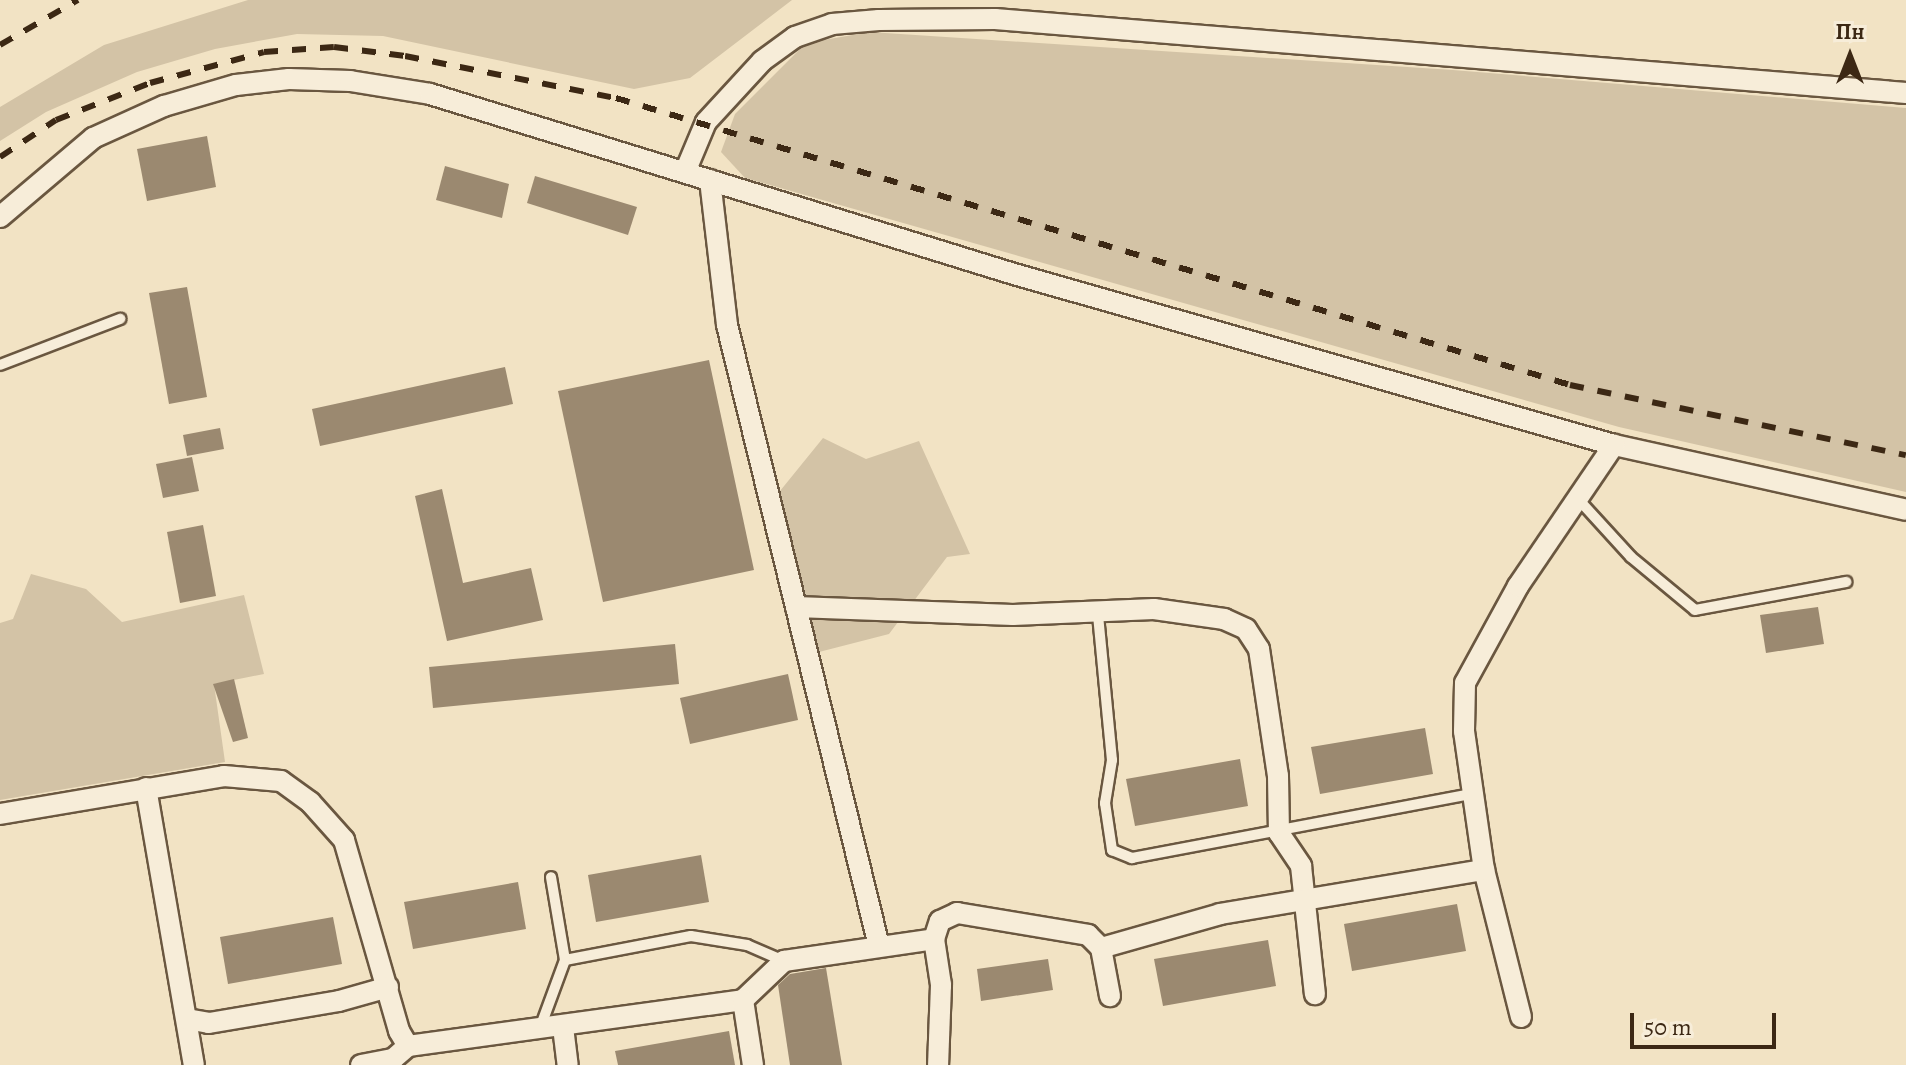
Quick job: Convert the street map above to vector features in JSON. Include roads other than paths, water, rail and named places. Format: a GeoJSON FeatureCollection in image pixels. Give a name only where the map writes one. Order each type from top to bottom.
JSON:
{"type":"FeatureCollection","features":[{"type":"Feature","properties":{"kind":"street"},"geometry":{"type":"LineString","coordinates":[[685,172],[706,122],[762,61],[795,37],[832,24],[879,20],[995,19],[1906,93]]}},
{"type":"Feature","properties":{"kind":"street"},"geometry":{"type":"LineString","coordinates":[[0,217],[93,138],[164,106],[236,85],[289,79],[350,81],[430,94],[1014,274],[1614,445],[1906,510]]}},
{"type":"Feature","properties":{"kind":"street"},"geometry":{"type":"LineString","coordinates":[[710,180],[727,325],[879,946]]}},
{"type":"Feature","properties":{"kind":"street"},"geometry":{"type":"LineString","coordinates":[[1521,1017],[1484,870],[1464,731],[1465,683],[1518,586],[1614,445]]}},
{"type":"Feature","properties":{"kind":"street"},"geometry":{"type":"LineString","coordinates":[[796,607],[1098,615],[1154,609],[1224,619],[1246,629],[1259,649],[1278,776],[1279,833],[1301,866],[1302,901],[1315,994]]}},
{"type":"Feature","properties":{"kind":"street"},"geometry":{"type":"LineString","coordinates":[[0,814],[224,776],[281,781],[310,802],[344,840],[409,1055]]}},
{"type":"Feature","properties":{"kind":"street"},"geometry":{"type":"LineString","coordinates":[[146,788],[194,1065]]}},
{"type":"Feature","properties":{"kind":"street"},"geometry":{"type":"LineString","coordinates":[[1101,948],[1166,926],[1484,870]]}},
{"type":"Feature","properties":{"kind":"street"},"geometry":{"type":"LineString","coordinates":[[938,1065],[941,985],[934,939],[940,921],[974,912],[1088,935],[1101,948],[1110,996]]}},
{"type":"Feature","properties":{"kind":"street"},"geometry":{"type":"LineString","coordinates":[[361,1065],[539,1030],[743,1000],[784,961],[934,939]]}},
{"type":"Feature","properties":{"kind":"street"},"geometry":{"type":"LineString","coordinates":[[187,1019],[209,1023],[339,1001],[388,987]]}},
{"type":"Feature","properties":{"kind":"street"},"geometry":{"type":"LineString","coordinates":[[743,1000],[753,1065]]}},
{"type":"Feature","properties":{"kind":"street"},"geometry":{"type":"LineString","coordinates":[[563,1027],[568,1065]]}},
{"type":"Feature","properties":{"kind":"lane"},"geometry":{"type":"LineString","coordinates":[[0,365],[120,319]]}},
{"type":"Feature","properties":{"kind":"lane"},"geometry":{"type":"LineString","coordinates":[[1579,500],[1631,557],[1695,610],[1846,582]]}},
{"type":"Feature","properties":{"kind":"lane"},"geometry":{"type":"LineString","coordinates":[[1098,615],[1112,760],[1105,803],[1112,850],[1132,858],[1279,833],[1472,794]]}},
{"type":"Feature","properties":{"kind":"lane"},"geometry":{"type":"LineString","coordinates":[[539,1030],[565,960],[551,877]]}},
{"type":"Feature","properties":{"kind":"lane"},"geometry":{"type":"LineString","coordinates":[[565,960],[691,936],[747,945],[784,961]]}},
{"type":"Feature","properties":{"kind":"railway"},"geometry":{"type":"LineString","coordinates":[[0,45],[78,0]]}},
{"type":"Feature","properties":{"kind":"railway"},"geometry":{"type":"LineString","coordinates":[[0,157],[56,120],[150,83],[264,52],[334,47],[405,56],[616,98],[1570,385],[1906,455]]}}]}
